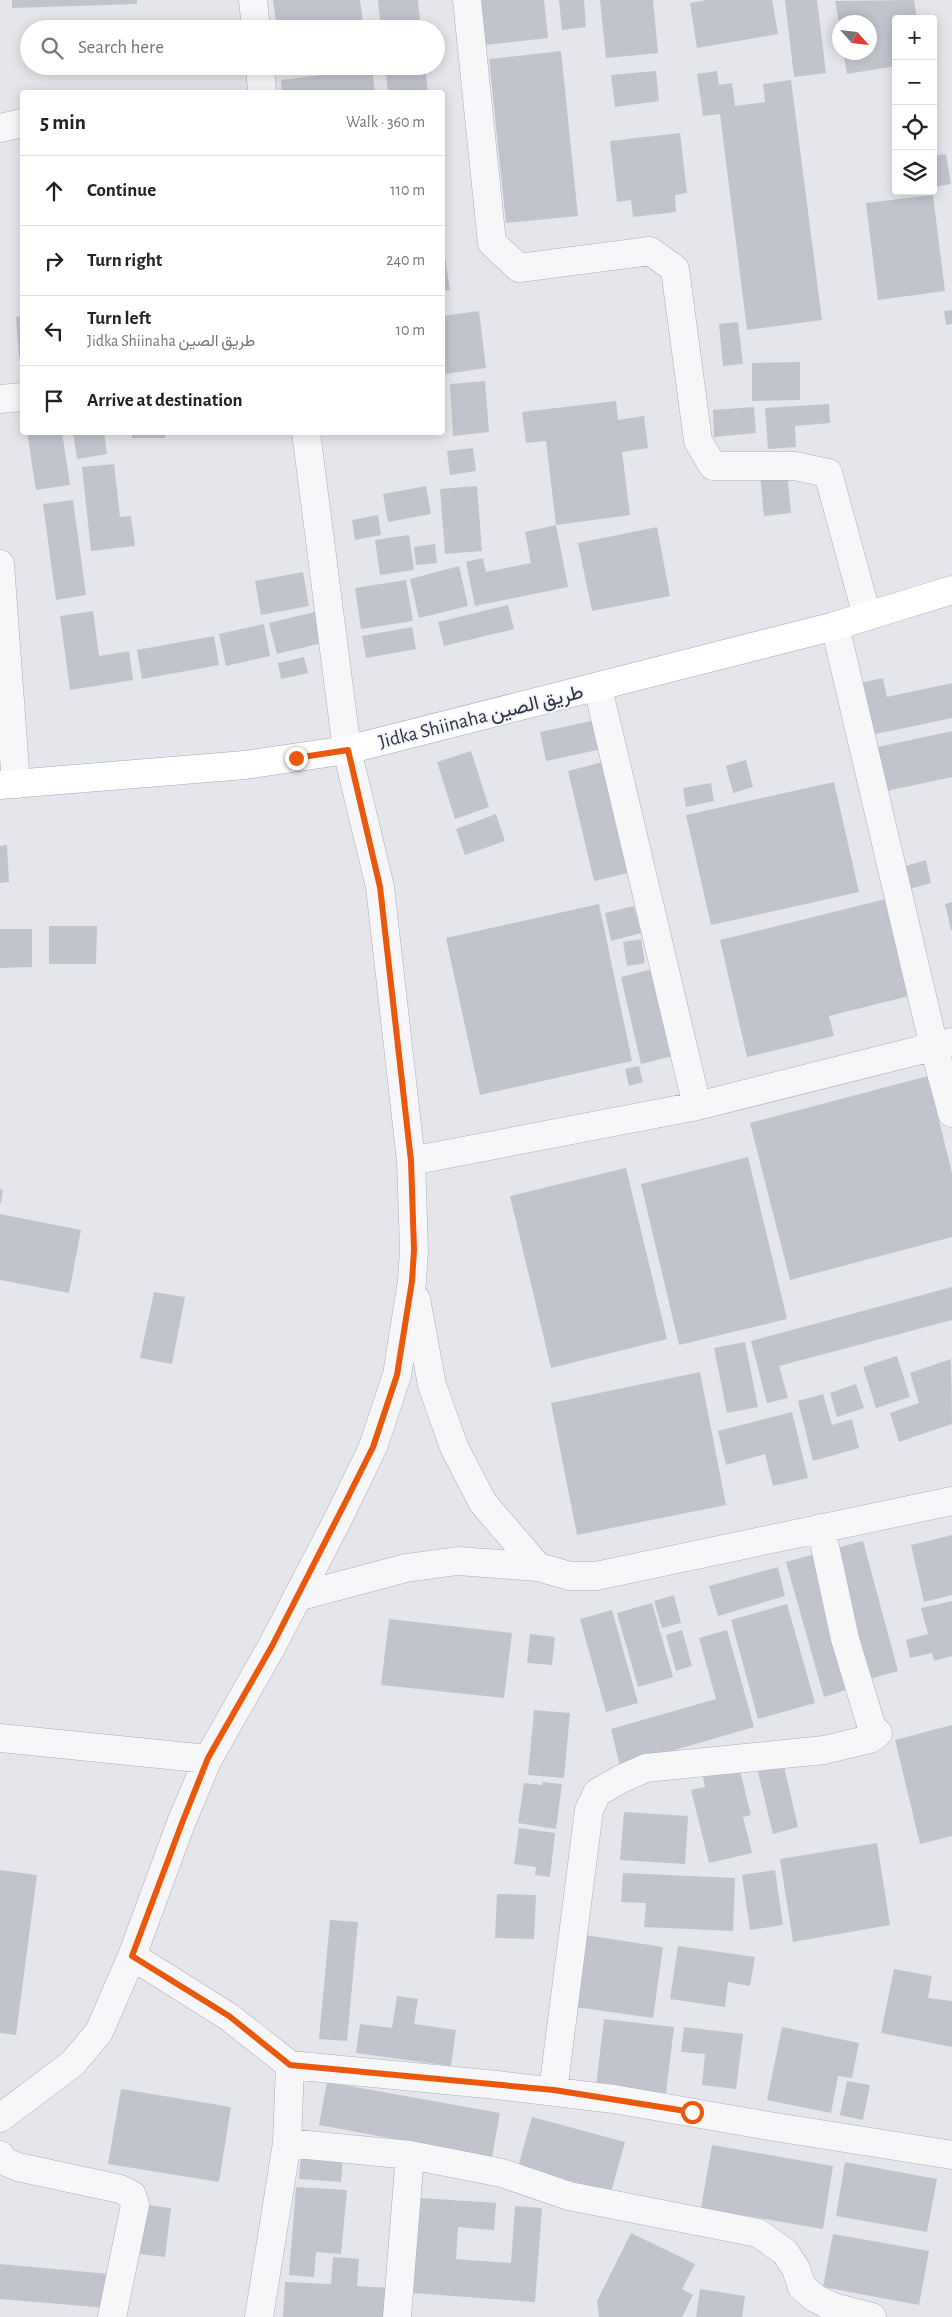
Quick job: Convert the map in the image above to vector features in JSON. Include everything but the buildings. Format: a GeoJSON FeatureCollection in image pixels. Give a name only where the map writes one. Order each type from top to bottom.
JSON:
{"type":"FeatureCollection","features":[{"type":"Feature","properties":{"kind":"main road","name":"Jidka Shiinaha طريق الصين"},"geometry":{"type":"LineString","coordinates":[[8,785],[245,765],[348,750],[598,688],[835,626],[952,590]]}},
{"type":"Feature","properties":{"kind":"street"},"geometry":{"type":"LineString","coordinates":[[253,0],[255,20]]}},
{"type":"Feature","properties":{"kind":"street"},"geometry":{"type":"LineString","coordinates":[[467,0],[492,243],[519,268],[650,251],[675,270],[698,441],[713,466],[795,466],[828,473],[867,616]]}},
{"type":"Feature","properties":{"kind":"street"},"geometry":{"type":"LineString","coordinates":[[261,75],[262,90]]}},
{"type":"Feature","properties":{"kind":"street"},"geometry":{"type":"LineString","coordinates":[[0,128],[20,124]]}},
{"type":"Feature","properties":{"kind":"street"},"geometry":{"type":"LineString","coordinates":[[0,399],[20,397]]}},
{"type":"Feature","properties":{"kind":"street"},"geometry":{"type":"LineString","coordinates":[[1,2124],[73,2062],[99,2032],[132,1956],[208,1758],[272,1646],[373,1447],[397,1375],[412,1281],[414,1250],[411,1161],[380,887],[348,750],[306,435]]}},
{"type":"Feature","properties":{"kind":"street"},"geometry":{"type":"LineString","coordinates":[[0,564],[8,785]]}},
{"type":"Feature","properties":{"kind":"street"},"geometry":{"type":"LineString","coordinates":[[835,626],[943,1044],[952,1113]]}},
{"type":"Feature","properties":{"kind":"street"},"geometry":{"type":"LineString","coordinates":[[598,688],[697,1106]]}},
{"type":"Feature","properties":{"kind":"street"},"geometry":{"type":"LineString","coordinates":[[411,1161],[697,1106],[943,1044]]}},
{"type":"Feature","properties":{"kind":"street"},"geometry":{"type":"LineString","coordinates":[[412,1281],[432,1384],[454,1447],[483,1503],[538,1566]]}},
{"type":"Feature","properties":{"kind":"street"},"geometry":{"type":"LineString","coordinates":[[297,1597],[406,1568],[458,1561],[538,1566],[570,1576],[596,1576],[952,1501]]}},
{"type":"Feature","properties":{"kind":"street"},"geometry":{"type":"LineString","coordinates":[[554,2090],[589,1810],[596,1793],[621,1778],[646,1768],[824,1750],[870,1739],[878,1733],[872,1728],[845,1639],[821,1528]]}},
{"type":"Feature","properties":{"kind":"street"},"geometry":{"type":"LineString","coordinates":[[0,1738],[208,1758]]}},
{"type":"Feature","properties":{"kind":"street"},"geometry":{"type":"LineString","coordinates":[[132,1956],[229,2016],[290,2065],[554,2090],[614,2098],[769,2126],[952,2155]]}},
{"type":"Feature","properties":{"kind":"street"},"geometry":{"type":"LineString","coordinates":[[259,2317],[287,2144],[290,2065]]}},
{"type":"Feature","properties":{"kind":"street"},"geometry":{"type":"LineString","coordinates":[[287,2144],[410,2155],[502,2173],[569,2196],[758,2232],[785,2252],[796,2269],[802,2287],[815,2298],[833,2307],[872,2317]]}},
{"type":"Feature","properties":{"kind":"street"},"geometry":{"type":"LineString","coordinates":[[0,2155],[4,2161],[18,2167],[120,2189],[132,2195],[135,2205],[112,2317]]}},
{"type":"Feature","properties":{"kind":"street"},"geometry":{"type":"LineString","coordinates":[[397,2317],[410,2155]]}},
{"type":"Feature","properties":{"kind":"route"},"geometry":{"type":"LineString","coordinates":[[296,758],[348,750],[380,887],[411,1161],[414,1250],[412,1281],[397,1375],[373,1447],[272,1646],[208,1758],[132,1956],[229,2016],[290,2065],[554,2090],[614,2098],[692,2112]]}}]}
